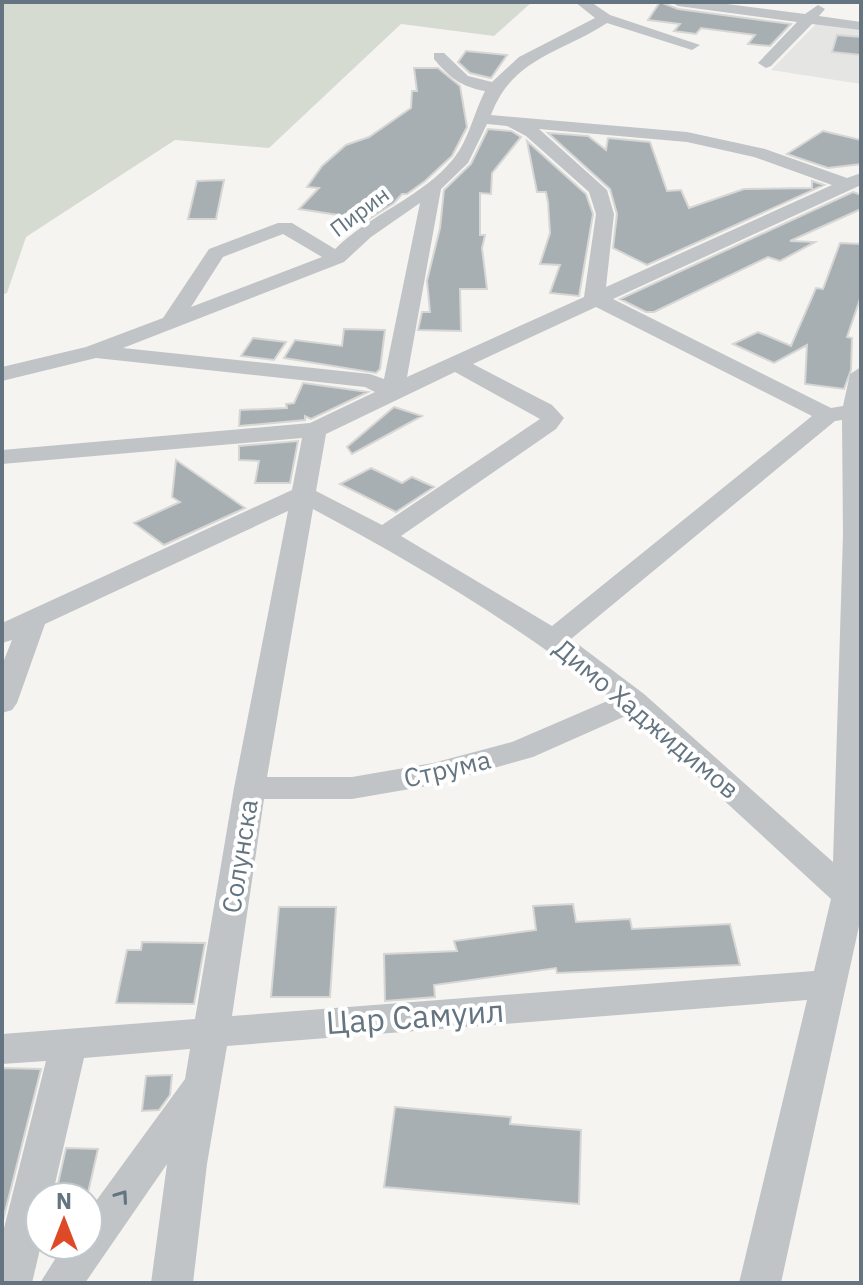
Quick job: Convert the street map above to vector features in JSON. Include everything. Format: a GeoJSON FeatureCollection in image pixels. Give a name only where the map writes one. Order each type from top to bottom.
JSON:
{"type":"FeatureCollection","features":[{"type":"Feature","properties":{"kind":"street"},"geometry":{"type":"LineString","coordinates":[[582,2],[605,18],[692,45]]}},
{"type":"Feature","properties":{"kind":"street"},"geometry":{"type":"LineString","coordinates":[[678,2],[861,26]]}},
{"type":"Feature","properties":{"kind":"street"},"geometry":{"type":"LineString","coordinates":[[766,63],[825,2]]}},
{"type":"Feature","properties":{"kind":"street","name":"Пирин"},"geometry":{"type":"LineString","coordinates":[[2,374],[93,352],[337,258],[351,241],[432,189],[474,145],[491,120],[496,87],[521,61],[587,31],[605,18]]}},
{"type":"Feature","properties":{"kind":"street"},"geometry":{"type":"LineString","coordinates":[[439,56],[458,79],[471,85],[496,87]]}},
{"type":"Feature","properties":{"kind":"street"},"geometry":{"type":"LineString","coordinates":[[491,120],[687,137],[759,153],[854,181]]}},
{"type":"Feature","properties":{"kind":"street"},"geometry":{"type":"LineString","coordinates":[[491,120],[532,132],[598,190],[605,214],[594,298]]}},
{"type":"Feature","properties":{"kind":"street"},"geometry":{"type":"LineString","coordinates":[[2,457],[315,430],[594,298],[854,181]]}},
{"type":"Feature","properties":{"kind":"street"},"geometry":{"type":"LineString","coordinates":[[393,392],[432,189]]}},
{"type":"Feature","properties":{"kind":"street"},"geometry":{"type":"LineString","coordinates":[[171,321],[216,253],[285,227],[337,258]]}},
{"type":"Feature","properties":{"kind":"street"},"geometry":{"type":"LineString","coordinates":[[594,298],[841,413]]}},
{"type":"Feature","properties":{"kind":"street"},"geometry":{"type":"LineString","coordinates":[[93,352],[370,381],[393,392]]}},
{"type":"Feature","properties":{"kind":"street"},"geometry":{"type":"LineString","coordinates":[[383,536],[548,424],[552,418],[544,410],[455,363]]}},
{"type":"Feature","properties":{"kind":"street"},"geometry":{"type":"LineString","coordinates":[[553,639],[841,413],[861,374]]}},
{"type":"Feature","properties":{"kind":"street"},"geometry":{"type":"LineString","coordinates":[[760,1283],[827,984],[855,890],[858,532],[841,413]]}},
{"type":"Feature","properties":{"kind":"street","name":"Солунска"},"geometry":{"type":"LineString","coordinates":[[172,1283],[187,1164],[250,788],[315,430]]}},
{"type":"Feature","properties":{"kind":"street"},"geometry":{"type":"LineString","coordinates":[[2,634],[303,494]]}},
{"type":"Feature","properties":{"kind":"street","name":"Димо Хаджидимов"},"geometry":{"type":"LineString","coordinates":[[303,494],[383,536],[553,639],[634,701],[855,890]]}},
{"type":"Feature","properties":{"kind":"street"},"geometry":{"type":"LineString","coordinates":[[2,703],[34,618]]}},
{"type":"Feature","properties":{"kind":"street","name":"Струма"},"geometry":{"type":"LineString","coordinates":[[250,788],[352,788],[433,774],[522,750],[634,701]]}},
{"type":"Feature","properties":{"kind":"street","name":"Цар Самуил"},"geometry":{"type":"LineString","coordinates":[[2,1049],[827,984]]}},
{"type":"Feature","properties":{"kind":"street"},"geometry":{"type":"LineString","coordinates":[[11,1283],[69,1044]]}},
{"type":"Feature","properties":{"kind":"street"},"geometry":{"type":"LineString","coordinates":[[61,1283],[203,1082]]}},
{"type":"Feature","properties":{"kind":"shaded area"},"geometry":{"type":"Polygon","coordinates":[[[2,2],[532,2],[494,36],[401,24],[269,148],[175,140],[26,237],[7,293],[2,295],[2,2]]]}},
{"type":"Feature","properties":{"kind":"shaded area"},"geometry":{"type":"Polygon","coordinates":[[[818,22],[861,28],[861,84],[771,70],[818,22]]]}},
{"type":"Feature","properties":{"kind":"building"},"geometry":{"type":"Polygon","coordinates":[[[660,2],[678,9],[791,24],[770,46],[748,44],[755,35],[701,28],[696,34],[674,31],[680,24],[648,20],[660,2]]]}},
{"type":"Feature","properties":{"kind":"building"},"geometry":{"type":"Polygon","coordinates":[[[837,35],[861,37],[861,55],[832,52],[837,35]]]}},
{"type":"Feature","properties":{"kind":"building"},"geometry":{"type":"Polygon","coordinates":[[[466,51],[507,55],[491,78],[470,73],[458,62],[466,51]]]}},
{"type":"Feature","properties":{"kind":"building"},"geometry":{"type":"Polygon","coordinates":[[[414,68],[438,68],[460,86],[467,127],[452,156],[425,181],[363,223],[334,218],[338,215],[299,209],[319,188],[307,187],[322,166],[346,145],[369,137],[411,108],[412,91],[417,91],[414,68]]]}},
{"type":"Feature","properties":{"kind":"building"},"geometry":{"type":"Polygon","coordinates":[[[488,129],[511,131],[521,137],[492,173],[491,194],[480,193],[480,235],[485,235],[482,248],[487,289],[460,289],[461,331],[418,330],[422,312],[430,312],[427,281],[440,228],[444,190],[471,164],[488,129]]]}},
{"type":"Feature","properties":{"kind":"building"},"geometry":{"type":"Polygon","coordinates":[[[823,131],[861,140],[861,164],[828,168],[787,154],[823,131]]]}},
{"type":"Feature","properties":{"kind":"building"},"geometry":{"type":"Polygon","coordinates":[[[548,133],[588,136],[606,150],[608,138],[650,142],[667,191],[681,190],[689,208],[744,189],[812,188],[812,181],[824,185],[647,265],[613,248],[617,214],[610,189],[548,133]]]}},
{"type":"Feature","properties":{"kind":"building"},"geometry":{"type":"Polygon","coordinates":[[[527,141],[586,194],[593,214],[579,296],[550,293],[560,265],[540,264],[550,233],[548,202],[546,192],[537,192],[527,141]]]}},
{"type":"Feature","properties":{"kind":"building"},"geometry":{"type":"Polygon","coordinates":[[[224,180],[216,219],[188,219],[197,181],[224,180]]]}},
{"type":"Feature","properties":{"kind":"building"},"geometry":{"type":"Polygon","coordinates":[[[853,192],[861,195],[861,209],[790,241],[815,242],[780,261],[768,257],[654,312],[646,312],[620,299],[853,192]]]}},
{"type":"Feature","properties":{"kind":"building"},"geometry":{"type":"Polygon","coordinates":[[[840,243],[861,244],[861,296],[847,337],[852,338],[851,370],[844,389],[805,384],[807,345],[774,363],[733,344],[758,332],[791,346],[816,288],[823,289],[840,243]]]}},
{"type":"Feature","properties":{"kind":"building"},"geometry":{"type":"Polygon","coordinates":[[[344,329],[385,330],[380,369],[376,373],[284,358],[295,340],[342,346],[344,329]]]}},
{"type":"Feature","properties":{"kind":"building"},"geometry":{"type":"Polygon","coordinates":[[[253,338],[286,342],[274,360],[241,356],[253,338]]]}},
{"type":"Feature","properties":{"kind":"building"},"geometry":{"type":"Polygon","coordinates":[[[303,383],[368,392],[311,419],[305,416],[305,420],[239,426],[240,410],[287,408],[286,404],[294,403],[303,383]]]}},
{"type":"Feature","properties":{"kind":"building"},"geometry":{"type":"Polygon","coordinates":[[[394,407],[422,416],[352,454],[347,447],[394,407]]]}},
{"type":"Feature","properties":{"kind":"building"},"geometry":{"type":"Polygon","coordinates":[[[298,441],[290,483],[255,483],[259,461],[239,460],[239,446],[298,441]]]}},
{"type":"Feature","properties":{"kind":"building"},"geometry":{"type":"Polygon","coordinates":[[[176,460],[245,508],[164,545],[134,523],[180,502],[172,497],[176,460]]]}},
{"type":"Feature","properties":{"kind":"building"},"geometry":{"type":"Polygon","coordinates":[[[371,468],[402,483],[412,477],[434,487],[396,512],[340,484],[371,468]]]}},
{"type":"Feature","properties":{"kind":"building"},"geometry":{"type":"Polygon","coordinates":[[[573,904],[576,922],[630,919],[632,929],[730,924],[740,965],[557,973],[556,968],[434,985],[435,997],[385,1001],[384,954],[457,951],[454,941],[536,930],[533,906],[573,904]]]}},
{"type":"Feature","properties":{"kind":"building"},"geometry":{"type":"Polygon","coordinates":[[[279,907],[336,907],[330,997],[271,997],[279,907]]]}},
{"type":"Feature","properties":{"kind":"building"},"geometry":{"type":"Polygon","coordinates":[[[142,942],[205,943],[194,1004],[116,1003],[127,950],[141,950],[142,942]]]}},
{"type":"Feature","properties":{"kind":"building"},"geometry":{"type":"Polygon","coordinates":[[[2,1068],[41,1069],[2,1224],[2,1068]]]}},
{"type":"Feature","properties":{"kind":"building"},"geometry":{"type":"Polygon","coordinates":[[[172,1075],[170,1095],[159,1110],[142,1111],[146,1076],[172,1075]]]}},
{"type":"Feature","properties":{"kind":"building"},"geometry":{"type":"Polygon","coordinates":[[[395,1107],[511,1117],[510,1124],[581,1130],[579,1204],[384,1187],[395,1107]]]}},
{"type":"Feature","properties":{"kind":"building"},"geometry":{"type":"Polygon","coordinates":[[[66,1148],[98,1149],[91,1181],[59,1181],[66,1148]]]}}]}
